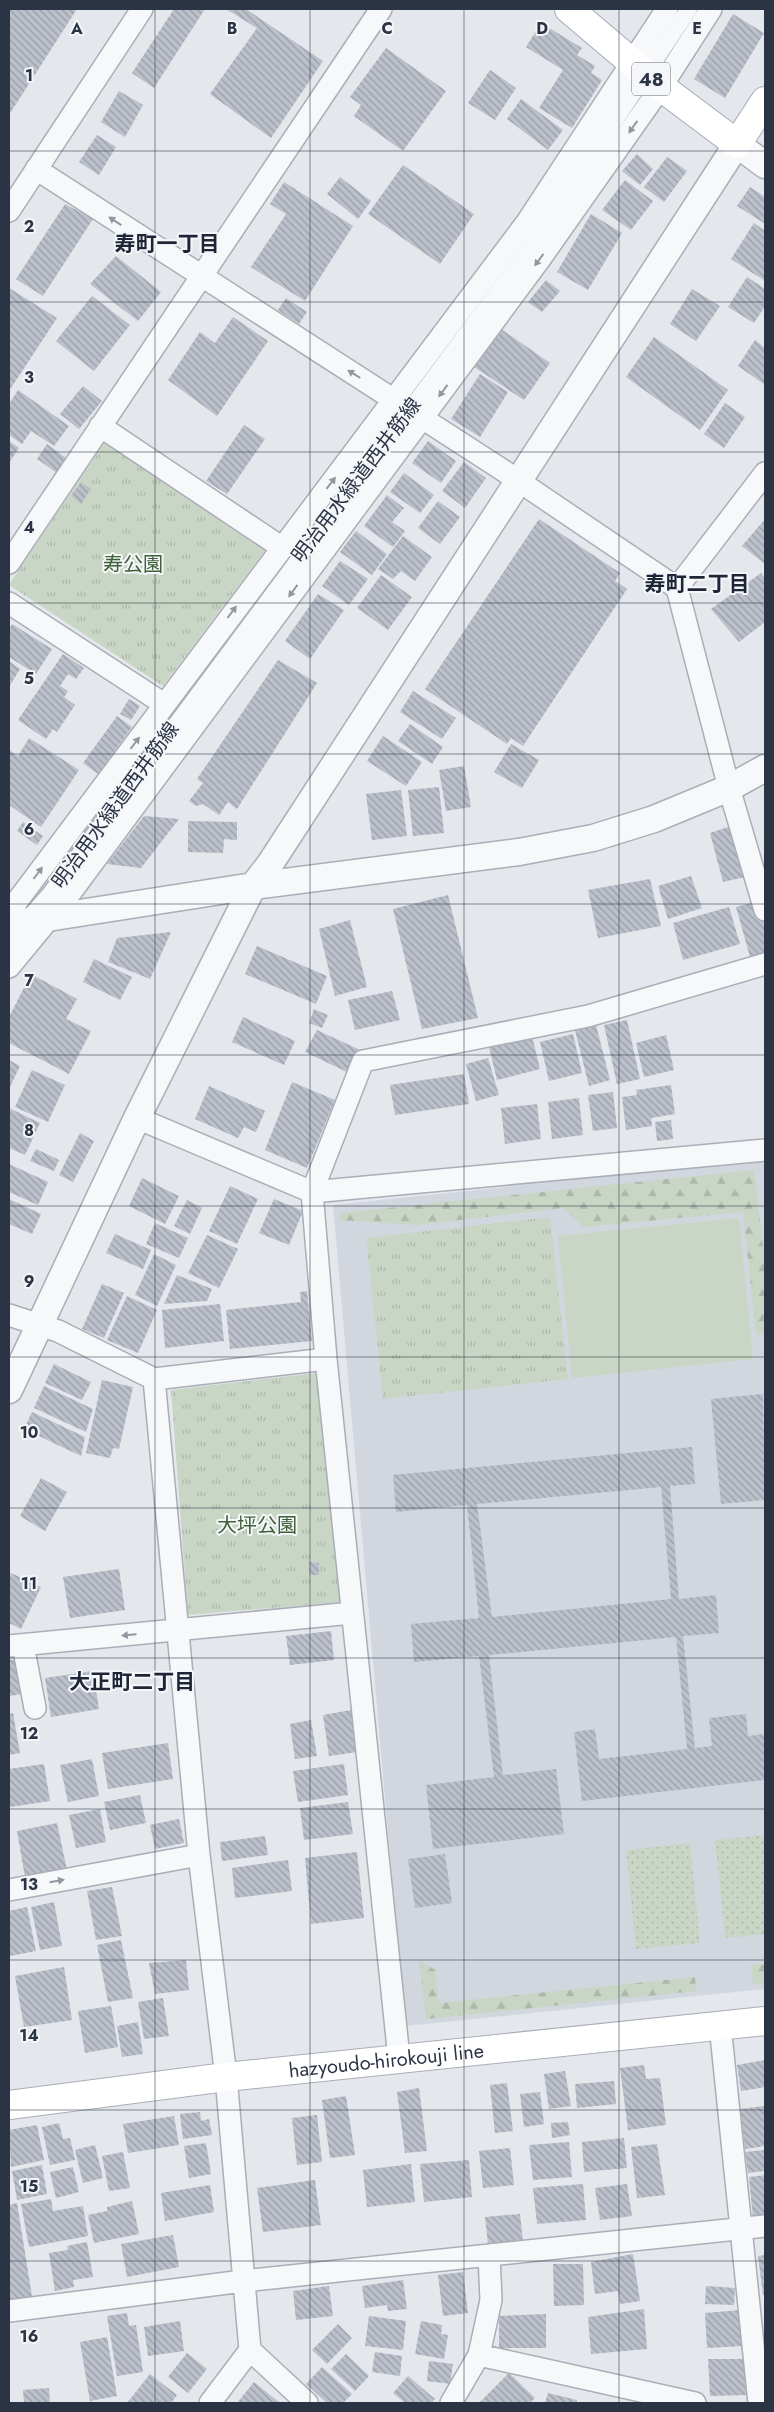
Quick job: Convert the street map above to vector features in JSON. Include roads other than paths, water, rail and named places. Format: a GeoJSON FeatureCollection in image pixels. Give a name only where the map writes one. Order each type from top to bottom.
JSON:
{"type":"FeatureCollection","features":[{"type":"Feature","properties":{"kind":"main road","name":"48"},"geometry":{"type":"LineString","coordinates":[[569,9],[647,75],[737,144]]}},
{"type":"Feature","properties":{"kind":"main road"},"geometry":{"type":"LineString","coordinates":[[737,144],[765,102]]}},
{"type":"Feature","properties":{"kind":"main road","name":"hazyoudo-hirokouji line"},"geometry":{"type":"LineString","coordinates":[[9,2105],[226,2077],[765,2021]]}},
{"type":"Feature","properties":{"kind":"street"},"geometry":{"type":"LineString","coordinates":[[9,211],[142,9]]}},
{"type":"Feature","properties":{"kind":"street"},"geometry":{"type":"LineString","coordinates":[[9,563],[381,9]]}},
{"type":"Feature","properties":{"kind":"street"},"geometry":{"type":"LineString","coordinates":[[647,75],[667,9]]}},
{"type":"Feature","properties":{"kind":"street"},"geometry":{"type":"LineString","coordinates":[[9,941],[164,704],[281,547],[409,410],[540,259],[647,75],[689,9]]}},
{"type":"Feature","properties":{"kind":"street"},"geometry":{"type":"LineString","coordinates":[[9,967],[23,918],[71,892],[409,410],[527,222],[647,75],[710,9]]}},
{"type":"Feature","properties":{"kind":"street"},"geometry":{"type":"LineString","coordinates":[[9,1390],[137,1118],[253,886],[270,864],[737,144],[765,165]]}},
{"type":"Feature","properties":{"kind":"street"},"geometry":{"type":"LineString","coordinates":[[36,169],[409,410],[677,588],[729,788],[765,910]]}},
{"type":"Feature","properties":{"kind":"street"},"geometry":{"type":"LineString","coordinates":[[100,426],[281,547]]}},
{"type":"Feature","properties":{"kind":"street"},"geometry":{"type":"LineString","coordinates":[[677,588],[765,473]]}},
{"type":"Feature","properties":{"kind":"street"},"geometry":{"type":"LineString","coordinates":[[9,603],[164,704]]}},
{"type":"Feature","properties":{"kind":"street"},"geometry":{"type":"LineString","coordinates":[[23,918],[519,852],[593,838],[654,820],[729,788],[765,768]]}},
{"type":"Feature","properties":{"kind":"street"},"geometry":{"type":"LineString","coordinates":[[399,2058],[326,1359],[312,1192],[364,1060],[588,1016],[765,964]]}},
{"type":"Feature","properties":{"kind":"street"},"geometry":{"type":"LineString","coordinates":[[137,1118],[312,1192],[765,1150]]}},
{"type":"Feature","properties":{"kind":"street"},"geometry":{"type":"LineString","coordinates":[[9,1314],[41,1324],[154,1380],[326,1359]]}},
{"type":"Feature","properties":{"kind":"street"},"geometry":{"type":"LineString","coordinates":[[154,1380],[199,1855],[226,2077],[242,2281],[250,2350],[307,2403]]}},
{"type":"Feature","properties":{"kind":"street"},"geometry":{"type":"LineString","coordinates":[[35,1708],[16,1646],[352,1613]]}},
{"type":"Feature","properties":{"kind":"street"},"geometry":{"type":"LineString","coordinates":[[9,1890],[199,1855]]}},
{"type":"Feature","properties":{"kind":"street"},"geometry":{"type":"LineString","coordinates":[[720,2025],[759,2403]]}},
{"type":"Feature","properties":{"kind":"street"},"geometry":{"type":"LineString","coordinates":[[9,2311],[242,2281],[765,2226]]}},
{"type":"Feature","properties":{"kind":"street"},"geometry":{"type":"LineString","coordinates":[[451,2403],[479,2355],[490,2300],[489,2255]]}},
{"type":"Feature","properties":{"kind":"street"},"geometry":{"type":"LineString","coordinates":[[210,2403],[250,2350]]}},
{"type":"Feature","properties":{"kind":"street"},"geometry":{"type":"LineString","coordinates":[[479,2355],[695,2403]]}},
{"type":"Feature","properties":{"kind":"district","name":"寿町一丁目"},"geometry":{"type":"Point","coordinates":[167,244]}},
{"type":"Feature","properties":{"kind":"district","name":"寿町二丁目"},"geometry":{"type":"Point","coordinates":[697,584]}},
{"type":"Feature","properties":{"kind":"district","name":"大正町二丁目"},"geometry":{"type":"Point","coordinates":[132,1682]}},
{"type":"Feature","properties":{"kind":"park label","name":"寿公園"},"geometry":{"type":"Point","coordinates":[133,564]}},
{"type":"Feature","properties":{"kind":"park label","name":"大坪公園"},"geometry":{"type":"Point","coordinates":[257,1525]}}]}
